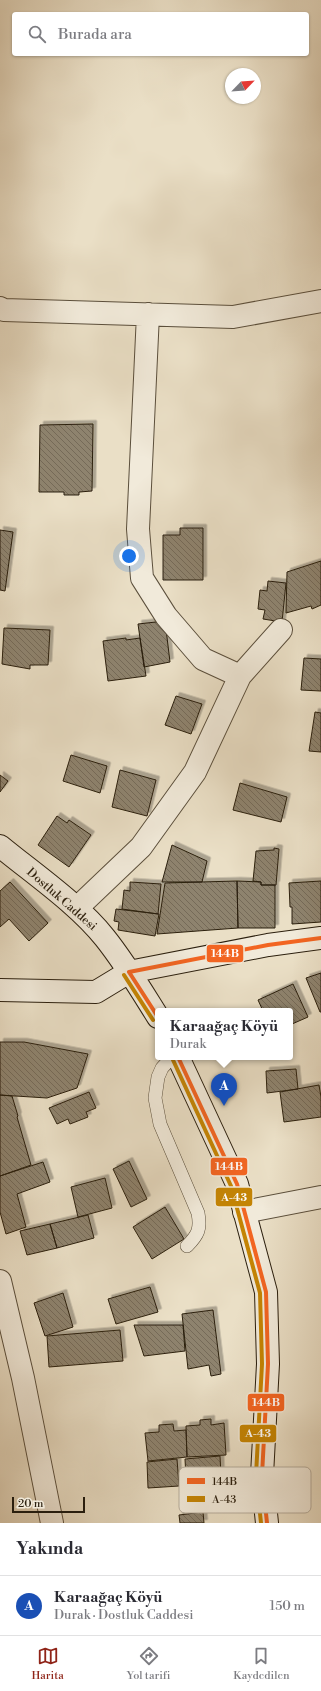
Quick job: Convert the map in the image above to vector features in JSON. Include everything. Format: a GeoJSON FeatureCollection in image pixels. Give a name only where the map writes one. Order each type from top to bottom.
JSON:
{"type":"FeatureCollection","features":[{"type":"Feature","properties":{"kind":"street"},"geometry":{"type":"LineString","coordinates":[[0,308],[4,310],[233,317],[321,301]]}},
{"type":"Feature","properties":{"kind":"street"},"geometry":{"type":"LineString","coordinates":[[148,314],[138,529],[142,578],[166,616],[203,659],[240,676]]}},
{"type":"Feature","properties":{"kind":"street"},"geometry":{"type":"LineString","coordinates":[[77,908],[141,847],[195,772],[240,676],[281,630]]}},
{"type":"Feature","properties":{"kind":"street","name":"Dostluk Caddesi"},"geometry":{"type":"LineString","coordinates":[[0,846],[77,908],[105,937],[155,1012]]}},
{"type":"Feature","properties":{"kind":"street"},"geometry":{"type":"LineString","coordinates":[[0,990],[96,992],[129,972],[268,945],[321,938]]}},
{"type":"Feature","properties":{"kind":"street"},"geometry":{"type":"LineString","coordinates":[[179,1060],[237,1184],[266,1292],[268,1364],[262,1467]]}},
{"type":"Feature","properties":{"kind":"street"},"geometry":{"type":"LineString","coordinates":[[244,1212],[321,1198]]}},
{"type":"Feature","properties":{"kind":"street"},"geometry":{"type":"LineString","coordinates":[[0,1281],[23,1378],[52,1523]]}},
{"type":"Feature","properties":{"kind":"street"},"geometry":{"type":"LineString","coordinates":[[266,1513],[267,1523]]}},
{"type":"Feature","properties":{"kind":"lane"},"geometry":{"type":"LineString","coordinates":[[169,1060],[162,1068],[158,1077],[155,1098],[160,1124],[198,1213],[200,1224],[196,1236],[187,1246]]}},
{"type":"Feature","properties":{"kind":"building"},"geometry":{"type":"Polygon","coordinates":[[[93,424],[92,491],[79,492],[79,495],[64,495],[64,492],[39,492],[40,425],[93,424]]]}},
{"type":"Feature","properties":{"kind":"building"},"geometry":{"type":"Polygon","coordinates":[[[180,528],[203,528],[203,580],[163,580],[163,535],[180,535],[180,528]]]}},
{"type":"Feature","properties":{"kind":"building"},"geometry":{"type":"Polygon","coordinates":[[[0,530],[13,532],[5,591],[0,590],[0,530]]]}},
{"type":"Feature","properties":{"kind":"building"},"geometry":{"type":"Polygon","coordinates":[[[321,561],[321,605],[312,609],[311,606],[286,613],[287,572],[321,561]]]}},
{"type":"Feature","properties":{"kind":"building"},"geometry":{"type":"Polygon","coordinates":[[[268,581],[286,583],[282,622],[263,619],[265,610],[258,609],[260,590],[267,591],[268,581]]]}},
{"type":"Feature","properties":{"kind":"building"},"geometry":{"type":"Polygon","coordinates":[[[165,621],[170,662],[144,667],[138,624],[165,621]]]}},
{"type":"Feature","properties":{"kind":"building"},"geometry":{"type":"Polygon","coordinates":[[[4,628],[50,630],[48,665],[30,665],[30,669],[2,664],[4,628]]]}},
{"type":"Feature","properties":{"kind":"building"},"geometry":{"type":"Polygon","coordinates":[[[126,638],[126,640],[140,638],[146,676],[108,681],[103,641],[126,638]]]}},
{"type":"Feature","properties":{"kind":"building"},"geometry":{"type":"Polygon","coordinates":[[[304,658],[321,659],[321,691],[301,690],[304,658]]]}},
{"type":"Feature","properties":{"kind":"building"},"geometry":{"type":"Polygon","coordinates":[[[176,696],[202,704],[191,734],[165,725],[176,696]]]}},
{"type":"Feature","properties":{"kind":"building"},"geometry":{"type":"Polygon","coordinates":[[[315,712],[321,713],[321,752],[309,751],[315,712]]]}},
{"type":"Feature","properties":{"kind":"building"},"geometry":{"type":"Polygon","coordinates":[[[71,755],[107,766],[100,793],[63,781],[71,755]]]}},
{"type":"Feature","properties":{"kind":"building"},"geometry":{"type":"Polygon","coordinates":[[[120,770],[156,780],[147,816],[112,807],[120,770]]]}},
{"type":"Feature","properties":{"kind":"building"},"geometry":{"type":"Polygon","coordinates":[[[0,775],[8,781],[0,792],[0,775]]]}},
{"type":"Feature","properties":{"kind":"building"},"geometry":{"type":"Polygon","coordinates":[[[240,783],[287,797],[281,822],[233,810],[240,783]]]}},
{"type":"Feature","properties":{"kind":"building"},"geometry":{"type":"Polygon","coordinates":[[[57,816],[67,823],[69,820],[91,835],[69,867],[38,845],[57,816]]]}},
{"type":"Feature","properties":{"kind":"building"},"geometry":{"type":"Polygon","coordinates":[[[172,845],[207,861],[202,882],[162,882],[172,845]]]}},
{"type":"Feature","properties":{"kind":"building"},"geometry":{"type":"Polygon","coordinates":[[[274,848],[279,849],[276,885],[261,885],[261,882],[253,881],[256,851],[274,850],[274,848]]]}},
{"type":"Feature","properties":{"kind":"building"},"geometry":{"type":"Polygon","coordinates":[[[237,881],[261,882],[261,885],[275,885],[275,928],[238,928],[237,881]]]}},
{"type":"Feature","properties":{"kind":"building"},"geometry":{"type":"Polygon","coordinates":[[[237,881],[238,928],[157,934],[165,883],[237,881]]]}},
{"type":"Feature","properties":{"kind":"building"},"geometry":{"type":"Polygon","coordinates":[[[321,881],[321,922],[292,924],[292,907],[290,907],[289,883],[321,881]]]}},
{"type":"Feature","properties":{"kind":"building"},"geometry":{"type":"Polygon","coordinates":[[[10,882],[48,923],[29,941],[9,919],[0,927],[0,891],[10,882]]]}},
{"type":"Feature","properties":{"kind":"building"},"geometry":{"type":"Polygon","coordinates":[[[130,882],[161,884],[158,914],[122,909],[124,890],[130,891],[130,882]]]}},
{"type":"Feature","properties":{"kind":"building"},"geometry":{"type":"Polygon","coordinates":[[[116,909],[159,914],[155,936],[118,930],[119,922],[114,921],[116,909]]]}},
{"type":"Feature","properties":{"kind":"building"},"geometry":{"type":"Polygon","coordinates":[[[321,973],[321,1012],[320,1012],[306,978],[321,973]]]}},
{"type":"Feature","properties":{"kind":"building"},"geometry":{"type":"Polygon","coordinates":[[[293,984],[308,1017],[293,1024],[293,1008],[262,1008],[258,1000],[293,984]]]}},
{"type":"Feature","properties":{"kind":"building"},"geometry":{"type":"Polygon","coordinates":[[[0,1042],[24,1042],[88,1054],[77,1088],[47,1098],[0,1095],[0,1042]]]}},
{"type":"Feature","properties":{"kind":"building"},"geometry":{"type":"Polygon","coordinates":[[[296,1069],[298,1089],[267,1093],[266,1071],[296,1069]]]}},
{"type":"Feature","properties":{"kind":"building"},"geometry":{"type":"Polygon","coordinates":[[[319,1085],[321,1097],[321,1117],[284,1122],[280,1092],[319,1085]]]}},
{"type":"Feature","properties":{"kind":"building"},"geometry":{"type":"Polygon","coordinates":[[[89,1092],[96,1108],[86,1112],[88,1117],[70,1124],[68,1119],[57,1124],[49,1108],[89,1092]]]}},
{"type":"Feature","properties":{"kind":"building"},"geometry":{"type":"Polygon","coordinates":[[[0,1095],[12,1096],[31,1165],[0,1176],[0,1095]]]}},
{"type":"Feature","properties":{"kind":"building"},"geometry":{"type":"Polygon","coordinates":[[[129,1161],[147,1199],[131,1207],[113,1169],[129,1161]]]}},
{"type":"Feature","properties":{"kind":"building"},"geometry":{"type":"Polygon","coordinates":[[[43,1162],[50,1182],[17,1194],[26,1227],[6,1234],[0,1212],[0,1176],[43,1162]]]}},
{"type":"Feature","properties":{"kind":"building"},"geometry":{"type":"Polygon","coordinates":[[[105,1178],[112,1208],[78,1217],[71,1187],[105,1178]]]}},
{"type":"Feature","properties":{"kind":"building"},"geometry":{"type":"Polygon","coordinates":[[[165,1207],[184,1239],[152,1259],[133,1227],[165,1207]]]}},
{"type":"Feature","properties":{"kind":"building"},"geometry":{"type":"Polygon","coordinates":[[[88,1215],[94,1238],[57,1248],[50,1224],[88,1215]]]}},
{"type":"Feature","properties":{"kind":"building"},"geometry":{"type":"Polygon","coordinates":[[[50,1224],[57,1248],[27,1255],[20,1231],[50,1224]]]}},
{"type":"Feature","properties":{"kind":"building"},"geometry":{"type":"Polygon","coordinates":[[[150,1287],[158,1312],[116,1324],[108,1299],[150,1287]]]}},
{"type":"Feature","properties":{"kind":"building"},"geometry":{"type":"Polygon","coordinates":[[[63,1293],[73,1327],[45,1336],[34,1303],[63,1293]]]}},
{"type":"Feature","properties":{"kind":"building"},"geometry":{"type":"Polygon","coordinates":[[[213,1310],[221,1374],[211,1376],[209,1365],[188,1369],[182,1314],[213,1310]]]}},
{"type":"Feature","properties":{"kind":"building"},"geometry":{"type":"Polygon","coordinates":[[[134,1325],[183,1325],[185,1351],[144,1356],[134,1325]]]}},
{"type":"Feature","properties":{"kind":"building"},"geometry":{"type":"Polygon","coordinates":[[[120,1330],[123,1361],[49,1367],[47,1336],[120,1330]]]}},
{"type":"Feature","properties":{"kind":"building"},"geometry":{"type":"Polygon","coordinates":[[[211,1419],[211,1425],[224,1423],[226,1455],[187,1457],[186,1426],[200,1425],[200,1420],[211,1419]]]}},
{"type":"Feature","properties":{"kind":"building"},"geometry":{"type":"Polygon","coordinates":[[[173,1424],[174,1431],[186,1430],[187,1457],[148,1461],[145,1433],[159,1432],[159,1425],[173,1424]]]}},
{"type":"Feature","properties":{"kind":"building"},"geometry":{"type":"Polygon","coordinates":[[[220,1456],[221,1467],[185,1467],[185,1459],[220,1456]]]}},
{"type":"Feature","properties":{"kind":"building"},"geometry":{"type":"Polygon","coordinates":[[[177,1459],[179,1486],[148,1488],[147,1462],[177,1459]]]}},
{"type":"Feature","properties":{"kind":"building"},"geometry":{"type":"Polygon","coordinates":[[[203,1513],[204,1523],[180,1523],[179,1515],[203,1513]]]}},
{"type":"Feature","properties":{"kind":"transit line","name":"144B"},"geometry":{"type":"LineString","coordinates":[[129,972],[268,945],[321,938]]}},
{"type":"Feature","properties":{"kind":"transit line","name":"144B"},"geometry":{"type":"LineString","coordinates":[[129,972],[155,1012]]}},
{"type":"Feature","properties":{"kind":"transit line","name":"A-43"},"geometry":{"type":"LineString","coordinates":[[124,975],[153,1020]]}},
{"type":"Feature","properties":{"kind":"transit line","name":"A-43"},"geometry":{"type":"LineString","coordinates":[[173,1060],[231,1186],[260,1293],[262,1364],[256,1467]]}},
{"type":"Feature","properties":{"kind":"transit line","name":"144B"},"geometry":{"type":"LineString","coordinates":[[179,1060],[237,1184],[266,1292],[268,1364],[262,1467]]}},
{"type":"Feature","properties":{"kind":"transit line","name":"A-43"},"geometry":{"type":"LineString","coordinates":[[260,1513],[261,1523]]}},
{"type":"Feature","properties":{"kind":"transit line","name":"144B"},"geometry":{"type":"LineString","coordinates":[[266,1513],[267,1523]]}},
{"type":"Feature","properties":{"kind":"place","name":"Karaağaç Köyü"},"geometry":{"type":"Point","coordinates":[224,1106]}}]}
